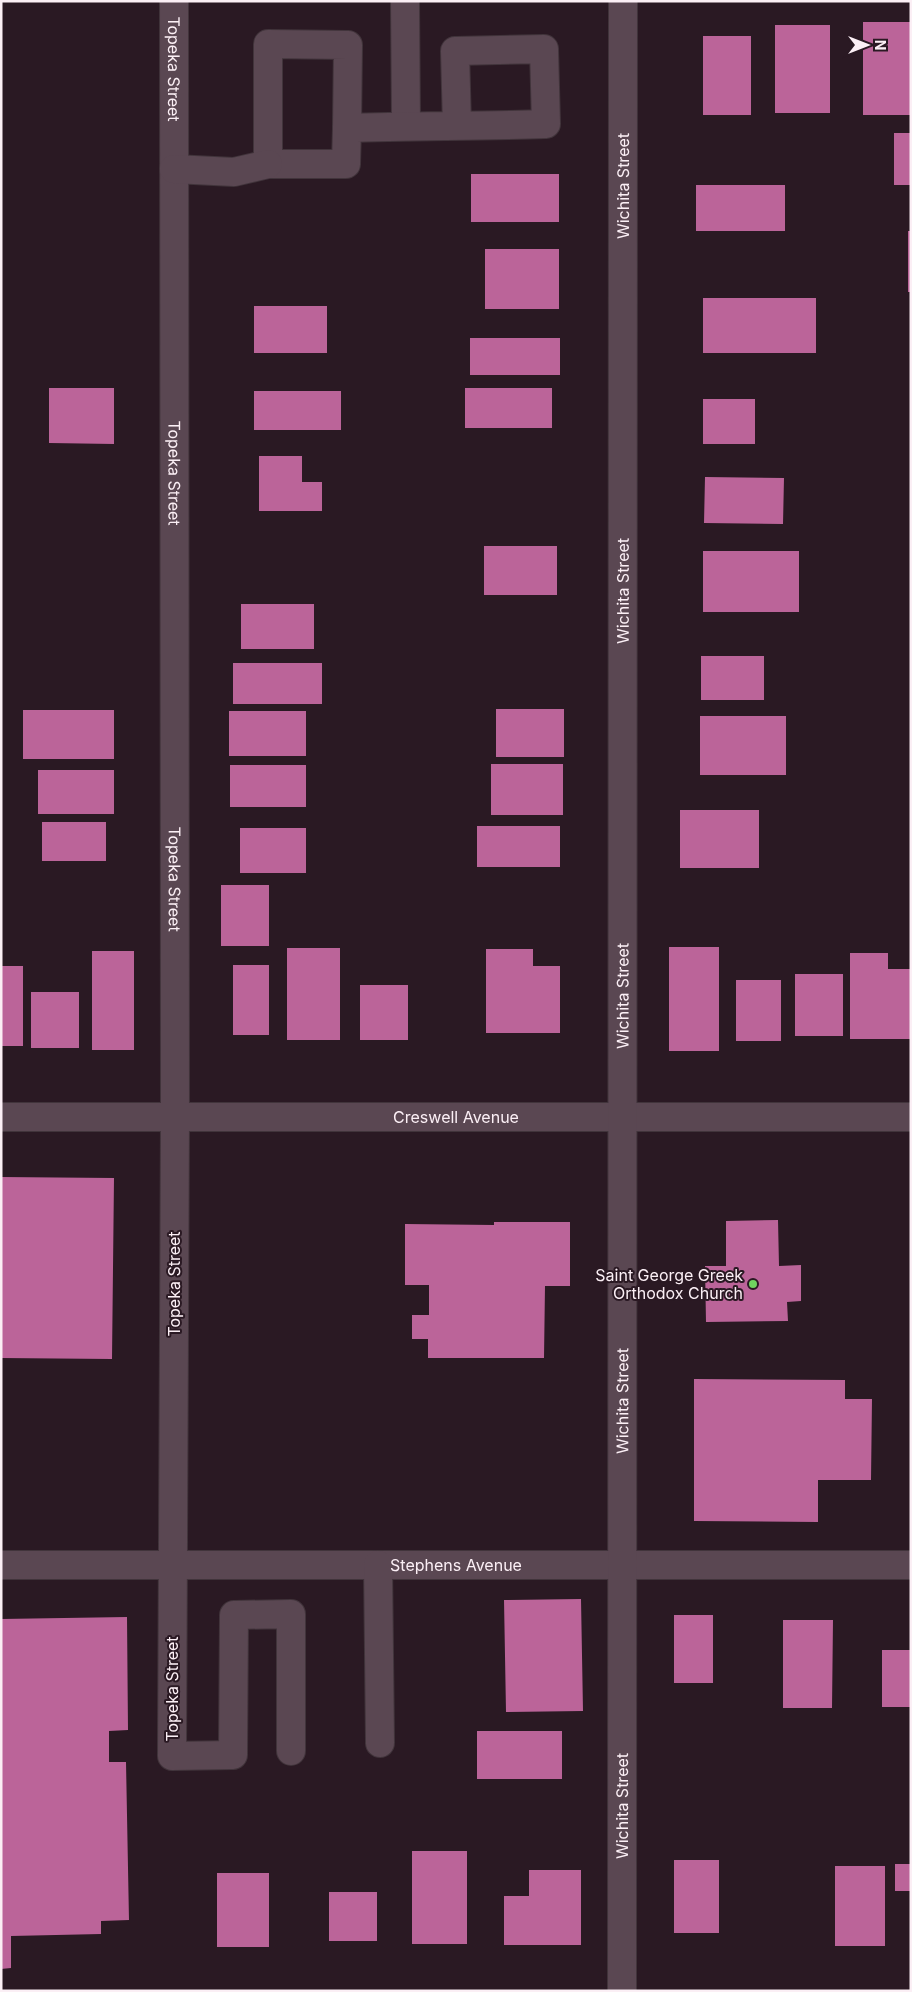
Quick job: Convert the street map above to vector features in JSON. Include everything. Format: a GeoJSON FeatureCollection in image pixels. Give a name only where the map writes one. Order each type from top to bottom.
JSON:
{"type":"FeatureCollection","features":[{"type":"Feature","properties":{"kind":"street","name":"Topeka Street"},"geometry":{"type":"LineString","coordinates":[[174,1],[175,1116],[172,1756],[233,1755],[234,1614],[291,1614],[291,1751]]}},
{"type":"Feature","properties":{"kind":"street"},"geometry":{"type":"LineString","coordinates":[[405,1],[406,126]]}},
{"type":"Feature","properties":{"kind":"street","name":"Wichita Street"},"geometry":{"type":"LineString","coordinates":[[622,1991],[623,1]]}},
{"type":"Feature","properties":{"kind":"street"},"geometry":{"type":"LineString","coordinates":[[174,170],[234,172],[268,164],[346,164],[348,45],[268,44],[268,164]]}},
{"type":"Feature","properties":{"kind":"street"},"geometry":{"type":"LineString","coordinates":[[347,128],[456,126]]}},
{"type":"Feature","properties":{"kind":"street","name":"Creswell Avenue"},"geometry":{"type":"LineString","coordinates":[[1,1117],[911,1117]]}},
{"type":"Feature","properties":{"kind":"street"},"geometry":{"type":"LineString","coordinates":[[378,1564],[380,1743]]}},
{"type":"Feature","properties":{"kind":"street","name":"Stephens Avenue"},"geometry":{"type":"LineString","coordinates":[[1,1565],[911,1565]]}},
{"type":"Feature","properties":{"kind":"building"},"geometry":{"type":"Polygon","coordinates":[[[863,22],[911,22],[911,115],[863,115],[863,22]]]}},
{"type":"Feature","properties":{"kind":"building"},"geometry":{"type":"Polygon","coordinates":[[[775,25],[830,25],[830,113],[775,113],[775,25]]]}},
{"type":"Feature","properties":{"kind":"building"},"geometry":{"type":"Polygon","coordinates":[[[703,36],[751,36],[751,115],[703,115],[703,36]]]}},
{"type":"Feature","properties":{"kind":"building"},"geometry":{"type":"Polygon","coordinates":[[[894,133],[911,133],[911,185],[894,185],[894,133]]]}},
{"type":"Feature","properties":{"kind":"building"},"geometry":{"type":"Polygon","coordinates":[[[471,174],[559,174],[559,222],[471,222],[471,174]]]}},
{"type":"Feature","properties":{"kind":"building"},"geometry":{"type":"Polygon","coordinates":[[[696,185],[785,185],[785,231],[696,231],[696,185]]]}},
{"type":"Feature","properties":{"kind":"building"},"geometry":{"type":"Polygon","coordinates":[[[908,231],[911,231],[911,292],[908,292],[908,231]]]}},
{"type":"Feature","properties":{"kind":"building"},"geometry":{"type":"Polygon","coordinates":[[[485,249],[559,249],[559,309],[485,309],[485,249]]]}},
{"type":"Feature","properties":{"kind":"building"},"geometry":{"type":"Polygon","coordinates":[[[703,298],[816,298],[816,353],[703,353],[703,298]]]}},
{"type":"Feature","properties":{"kind":"building"},"geometry":{"type":"Polygon","coordinates":[[[254,306],[327,306],[327,353],[254,353],[254,306]]]}},
{"type":"Feature","properties":{"kind":"building"},"geometry":{"type":"Polygon","coordinates":[[[470,338],[560,338],[560,375],[470,375],[470,338]]]}},
{"type":"Feature","properties":{"kind":"building"},"geometry":{"type":"Polygon","coordinates":[[[49,388],[114,388],[114,444],[49,443],[49,388]]]}},
{"type":"Feature","properties":{"kind":"building"},"geometry":{"type":"Polygon","coordinates":[[[465,388],[552,388],[552,428],[465,428],[465,388]]]}},
{"type":"Feature","properties":{"kind":"building"},"geometry":{"type":"Polygon","coordinates":[[[254,391],[341,391],[341,430],[254,430],[254,391]]]}},
{"type":"Feature","properties":{"kind":"building"},"geometry":{"type":"Polygon","coordinates":[[[703,399],[755,399],[755,444],[703,444],[703,399]]]}},
{"type":"Feature","properties":{"kind":"building"},"geometry":{"type":"Polygon","coordinates":[[[259,456],[302,456],[302,482],[322,482],[322,511],[259,511],[259,456]]]}},
{"type":"Feature","properties":{"kind":"building"},"geometry":{"type":"Polygon","coordinates":[[[705,477],[784,478],[783,524],[704,523],[705,477]]]}},
{"type":"Feature","properties":{"kind":"building"},"geometry":{"type":"Polygon","coordinates":[[[484,546],[557,546],[557,595],[484,595],[484,546]]]}},
{"type":"Feature","properties":{"kind":"building"},"geometry":{"type":"Polygon","coordinates":[[[703,551],[799,551],[799,612],[703,612],[703,551]]]}},
{"type":"Feature","properties":{"kind":"building"},"geometry":{"type":"Polygon","coordinates":[[[241,604],[314,604],[314,649],[241,649],[241,604]]]}},
{"type":"Feature","properties":{"kind":"building"},"geometry":{"type":"Polygon","coordinates":[[[701,656],[764,656],[764,700],[701,700],[701,656]]]}},
{"type":"Feature","properties":{"kind":"building"},"geometry":{"type":"Polygon","coordinates":[[[233,663],[322,663],[322,704],[233,704],[233,663]]]}},
{"type":"Feature","properties":{"kind":"building"},"geometry":{"type":"Polygon","coordinates":[[[496,709],[564,709],[564,757],[496,757],[496,709]]]}},
{"type":"Feature","properties":{"kind":"building"},"geometry":{"type":"Polygon","coordinates":[[[23,710],[114,710],[114,759],[23,759],[23,710]]]}},
{"type":"Feature","properties":{"kind":"building"},"geometry":{"type":"Polygon","coordinates":[[[229,711],[306,711],[306,756],[229,756],[229,711]]]}},
{"type":"Feature","properties":{"kind":"building"},"geometry":{"type":"Polygon","coordinates":[[[700,716],[786,716],[786,775],[700,775],[700,716]]]}},
{"type":"Feature","properties":{"kind":"building"},"geometry":{"type":"Polygon","coordinates":[[[491,764],[563,764],[563,815],[491,815],[491,764]]]}},
{"type":"Feature","properties":{"kind":"building"},"geometry":{"type":"Polygon","coordinates":[[[230,765],[306,765],[306,807],[230,807],[230,765]]]}},
{"type":"Feature","properties":{"kind":"building"},"geometry":{"type":"Polygon","coordinates":[[[38,770],[114,770],[114,814],[38,814],[38,770]]]}},
{"type":"Feature","properties":{"kind":"building"},"geometry":{"type":"Polygon","coordinates":[[[680,810],[759,810],[759,868],[680,868],[680,810]]]}},
{"type":"Feature","properties":{"kind":"building"},"geometry":{"type":"Polygon","coordinates":[[[42,822],[106,822],[106,861],[42,861],[42,822]]]}},
{"type":"Feature","properties":{"kind":"building"},"geometry":{"type":"Polygon","coordinates":[[[477,826],[560,826],[560,867],[477,867],[477,826]]]}},
{"type":"Feature","properties":{"kind":"building"},"geometry":{"type":"Polygon","coordinates":[[[240,828],[306,828],[306,873],[240,873],[240,828]]]}},
{"type":"Feature","properties":{"kind":"building"},"geometry":{"type":"Polygon","coordinates":[[[221,885],[269,885],[269,946],[221,946],[221,885]]]}},
{"type":"Feature","properties":{"kind":"building"},"geometry":{"type":"Polygon","coordinates":[[[669,947],[719,947],[719,1051],[669,1051],[669,947]]]}},
{"type":"Feature","properties":{"kind":"building"},"geometry":{"type":"Polygon","coordinates":[[[287,948],[340,948],[340,1040],[287,1040],[287,948]]]}},
{"type":"Feature","properties":{"kind":"building"},"geometry":{"type":"Polygon","coordinates":[[[486,949],[533,949],[533,966],[560,966],[560,1033],[486,1033],[486,949]]]}},
{"type":"Feature","properties":{"kind":"building"},"geometry":{"type":"Polygon","coordinates":[[[92,951],[134,951],[134,1050],[92,1050],[92,951]]]}},
{"type":"Feature","properties":{"kind":"building"},"geometry":{"type":"Polygon","coordinates":[[[850,953],[888,953],[888,969],[911,969],[911,1039],[850,1039],[850,953]]]}},
{"type":"Feature","properties":{"kind":"building"},"geometry":{"type":"Polygon","coordinates":[[[233,965],[269,965],[269,1035],[233,1035],[233,965]]]}},
{"type":"Feature","properties":{"kind":"building"},"geometry":{"type":"Polygon","coordinates":[[[1,966],[23,966],[23,1046],[1,1046],[1,966]]]}},
{"type":"Feature","properties":{"kind":"building"},"geometry":{"type":"Polygon","coordinates":[[[795,974],[843,974],[843,1036],[795,1036],[795,974]]]}},
{"type":"Feature","properties":{"kind":"building"},"geometry":{"type":"Polygon","coordinates":[[[736,980],[781,980],[781,1041],[736,1041],[736,980]]]}},
{"type":"Feature","properties":{"kind":"building"},"geometry":{"type":"Polygon","coordinates":[[[360,985],[408,985],[408,1040],[360,1040],[360,985]]]}},
{"type":"Feature","properties":{"kind":"building"},"geometry":{"type":"Polygon","coordinates":[[[31,992],[79,992],[79,1048],[31,1048],[31,992]]]}},
{"type":"Feature","properties":{"kind":"building"},"geometry":{"type":"Polygon","coordinates":[[[1,1177],[114,1178],[112,1359],[1,1358],[1,1177]]]}},
{"type":"Feature","properties":{"kind":"building","name":"Saint George Greek Orthodox Church"},"geometry":{"type":"Polygon","coordinates":[[[778,1220],[779,1266],[801,1265],[801,1301],[787,1302],[788,1321],[706,1322],[705,1266],[726,1266],[726,1221],[778,1220]]]}},
{"type":"Feature","properties":{"kind":"building"},"geometry":{"type":"Polygon","coordinates":[[[494,1222],[570,1222],[570,1286],[545,1286],[544,1358],[428,1358],[428,1339],[412,1339],[412,1315],[429,1315],[429,1285],[405,1285],[405,1224],[494,1225],[494,1222]]]}},
{"type":"Feature","properties":{"kind":"building"},"geometry":{"type":"Polygon","coordinates":[[[694,1379],[845,1380],[845,1399],[872,1399],[871,1480],[818,1480],[818,1522],[694,1521],[694,1379]]]}},
{"type":"Feature","properties":{"kind":"building"},"geometry":{"type":"Polygon","coordinates":[[[581,1599],[583,1711],[506,1712],[504,1600],[581,1599]]]}},
{"type":"Feature","properties":{"kind":"building"},"geometry":{"type":"Polygon","coordinates":[[[674,1615],[713,1615],[713,1683],[674,1683],[674,1615]]]}},
{"type":"Feature","properties":{"kind":"building"},"geometry":{"type":"Polygon","coordinates":[[[127,1617],[128,1730],[109,1731],[109,1762],[126,1762],[129,1920],[101,1921],[101,1934],[11,1936],[11,1968],[1,1969],[1,1619],[127,1617]]]}},
{"type":"Feature","properties":{"kind":"building"},"geometry":{"type":"Polygon","coordinates":[[[783,1620],[833,1620],[832,1708],[783,1708],[783,1620]]]}},
{"type":"Feature","properties":{"kind":"building"},"geometry":{"type":"Polygon","coordinates":[[[882,1650],[911,1650],[911,1707],[882,1707],[882,1650]]]}},
{"type":"Feature","properties":{"kind":"building"},"geometry":{"type":"Polygon","coordinates":[[[477,1731],[562,1731],[562,1779],[477,1779],[477,1731]]]}},
{"type":"Feature","properties":{"kind":"building"},"geometry":{"type":"Polygon","coordinates":[[[412,1851],[467,1851],[467,1944],[412,1944],[412,1851]]]}},
{"type":"Feature","properties":{"kind":"building"},"geometry":{"type":"Polygon","coordinates":[[[674,1860],[719,1860],[719,1933],[674,1933],[674,1860]]]}},
{"type":"Feature","properties":{"kind":"building"},"geometry":{"type":"Polygon","coordinates":[[[895,1864],[911,1864],[911,1891],[895,1891],[895,1864]]]}},
{"type":"Feature","properties":{"kind":"building"},"geometry":{"type":"Polygon","coordinates":[[[835,1866],[885,1866],[885,1946],[835,1946],[835,1866]]]}},
{"type":"Feature","properties":{"kind":"building"},"geometry":{"type":"Polygon","coordinates":[[[529,1870],[581,1870],[581,1945],[504,1945],[504,1896],[529,1896],[529,1870]]]}},
{"type":"Feature","properties":{"kind":"building"},"geometry":{"type":"Polygon","coordinates":[[[217,1873],[269,1873],[269,1947],[217,1947],[217,1873]]]}},
{"type":"Feature","properties":{"kind":"building"},"geometry":{"type":"Polygon","coordinates":[[[329,1892],[377,1892],[377,1941],[329,1941],[329,1892]]]}},
{"type":"Feature","properties":{"kind":"place","name":"Saint George Greek Orthodox Church"},"geometry":{"type":"Point","coordinates":[753,1284]}}]}
